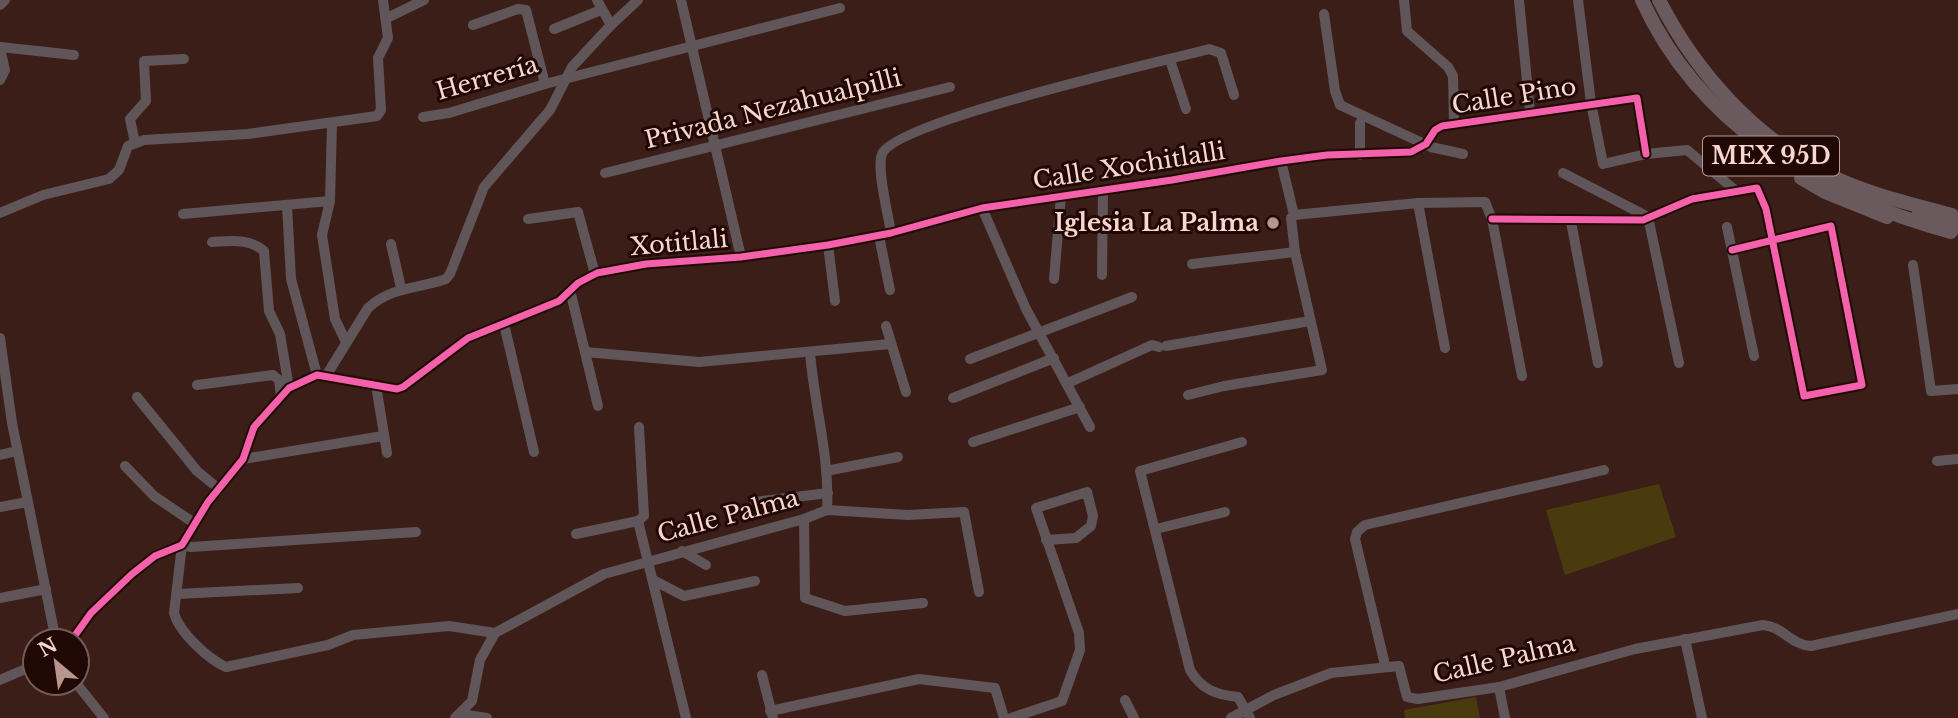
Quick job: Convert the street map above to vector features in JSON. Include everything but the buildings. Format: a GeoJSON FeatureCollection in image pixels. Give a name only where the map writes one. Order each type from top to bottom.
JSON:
{"type":"FeatureCollection","features":[{"type":"Feature","properties":{"kind":"highway"},"geometry":{"type":"LineString","coordinates":[[1641,0],[1655,28],[1678,63],[1700,92],[1737,128],[1823,184],[1864,204],[1958,236]]}},
{"type":"Feature","properties":{"kind":"highway"},"geometry":{"type":"LineString","coordinates":[[1657,0],[1713,83],[1747,118],[1786,148],[1830,176],[1958,217]]}},
{"type":"Feature","properties":{"kind":"highway","name":"MEX 95D"},"geometry":{"type":"LineString","coordinates":[[1657,0],[1674,34],[1709,80],[1783,148],[1823,176],[1885,203],[1958,224]]}},
{"type":"Feature","properties":{"kind":"street"},"geometry":{"type":"LineString","coordinates":[[0,5],[5,0]]}},
{"type":"Feature","properties":{"kind":"street"},"geometry":{"type":"LineString","coordinates":[[0,213],[43,195],[108,179],[119,170],[128,146],[135,143],[332,124],[380,113],[377,67],[378,58],[388,38],[383,0]]}},
{"type":"Feature","properties":{"kind":"street"},"geometry":{"type":"LineString","coordinates":[[387,19],[424,0]]}},
{"type":"Feature","properties":{"kind":"street"},"geometry":{"type":"LineString","coordinates":[[457,716],[472,701],[480,660],[495,633],[449,626],[353,635],[328,645],[226,667],[201,648],[176,620],[174,613],[183,545],[194,523],[243,458],[254,427],[281,396],[289,388],[322,376],[377,300],[401,288],[440,281],[450,274],[484,187],[550,110],[563,79],[611,25],[638,0]]}},
{"type":"Feature","properties":{"kind":"street"},"geometry":{"type":"LineString","coordinates":[[681,0],[741,257]]}},
{"type":"Feature","properties":{"kind":"street"},"geometry":{"type":"LineString","coordinates":[[1404,0],[1407,31],[1448,67],[1453,76],[1454,124]]}},
{"type":"Feature","properties":{"kind":"street"},"geometry":{"type":"LineString","coordinates":[[1519,0],[1530,112]]}},
{"type":"Feature","properties":{"kind":"street"},"geometry":{"type":"LineString","coordinates":[[1578,0],[1591,103],[1604,164],[1646,154],[1687,150],[1735,190]]}},
{"type":"Feature","properties":{"kind":"street"},"geometry":{"type":"LineString","coordinates":[[554,29],[599,5],[611,25]]}},
{"type":"Feature","properties":{"kind":"street","name":"Herrería"},"geometry":{"type":"LineString","coordinates":[[423,117],[449,113],[545,83],[840,8]]}},
{"type":"Feature","properties":{"kind":"street"},"geometry":{"type":"LineString","coordinates":[[473,25],[518,9],[526,10],[545,83]]}},
{"type":"Feature","properties":{"kind":"street"},"geometry":{"type":"LineString","coordinates":[[1324,14],[1335,91],[1340,105],[1426,144],[1463,154]]}},
{"type":"Feature","properties":{"kind":"street"},"geometry":{"type":"LineString","coordinates":[[0,80],[5,70],[0,48],[74,55]]}},
{"type":"Feature","properties":{"kind":"street"},"geometry":{"type":"LineString","coordinates":[[891,233],[882,153],[918,129],[1025,97],[1217,50],[1234,95]]}},
{"type":"Feature","properties":{"kind":"street"},"geometry":{"type":"LineString","coordinates":[[135,143],[130,119],[146,101],[144,61],[184,59]]}},
{"type":"Feature","properties":{"kind":"street"},"geometry":{"type":"LineString","coordinates":[[1170,60],[1186,109]]}},
{"type":"Feature","properties":{"kind":"street","name":"Privada Nezahualpilli"},"geometry":{"type":"LineString","coordinates":[[606,173],[950,87]]}},
{"type":"Feature","properties":{"kind":"street","name":"Calle Pino"},"geometry":{"type":"LineString","coordinates":[[1281,161],[1327,155],[1411,152],[1426,144],[1435,130],[1454,124],[1637,98],[1646,154]]}},
{"type":"Feature","properties":{"kind":"street"},"geometry":{"type":"LineString","coordinates":[[1360,123],[1360,155]]}},
{"type":"Feature","properties":{"kind":"street"},"geometry":{"type":"LineString","coordinates":[[332,124],[330,201],[322,235],[335,319],[346,342]]}},
{"type":"Feature","properties":{"kind":"street"},"geometry":{"type":"LineString","coordinates":[[1188,396],[1224,386],[1322,370],[1295,252],[1291,218],[1294,215],[1281,161]]}},
{"type":"Feature","properties":{"kind":"street","name":"Calle Xochitlalli"},"geometry":{"type":"LineString","coordinates":[[982,208],[1281,161]]}},
{"type":"Feature","properties":{"kind":"street"},"geometry":{"type":"LineString","coordinates":[[1563,173],[1648,217]]}},
{"type":"Feature","properties":{"kind":"street"},"geometry":{"type":"LineString","coordinates":[[1492,219],[1571,222],[1648,217],[1675,205],[1735,190],[1757,188],[1766,209],[1772,241],[1804,396],[1862,384],[1831,226],[1772,241],[1732,250]]}},
{"type":"Feature","properties":{"kind":"street"},"geometry":{"type":"LineString","coordinates":[[1102,275],[1103,190]]}},
{"type":"Feature","properties":{"kind":"street"},"geometry":{"type":"LineString","coordinates":[[1054,279],[1061,195]]}},
{"type":"Feature","properties":{"kind":"street"},"geometry":{"type":"LineString","coordinates":[[183,214],[330,201]]}},
{"type":"Feature","properties":{"kind":"street"},"geometry":{"type":"LineString","coordinates":[[1294,215],[1418,203],[1485,202],[1492,219],[1522,376]]}},
{"type":"Feature","properties":{"kind":"street"},"geometry":{"type":"LineString","coordinates":[[1418,203],[1445,348]]}},
{"type":"Feature","properties":{"kind":"street"},"geometry":{"type":"LineString","coordinates":[[287,205],[291,279],[322,376]]}},
{"type":"Feature","properties":{"kind":"street"},"geometry":{"type":"LineString","coordinates":[[982,208],[1026,309],[1090,427]]}},
{"type":"Feature","properties":{"kind":"street","name":"Xotitlali"},"geometry":{"type":"LineString","coordinates":[[322,376],[404,387],[457,345],[559,301],[570,290],[595,274],[646,264],[741,257],[828,245],[879,236],[982,208]]}},
{"type":"Feature","properties":{"kind":"street"},"geometry":{"type":"LineString","coordinates":[[528,219],[578,212],[595,274]]}},
{"type":"Feature","properties":{"kind":"street"},"geometry":{"type":"LineString","coordinates":[[1648,217],[1679,363]]}},
{"type":"Feature","properties":{"kind":"street"},"geometry":{"type":"LineString","coordinates":[[1571,222],[1598,363]]}},
{"type":"Feature","properties":{"kind":"street"},"geometry":{"type":"LineString","coordinates":[[1727,226],[1754,356]]}},
{"type":"Feature","properties":{"kind":"street"},"geometry":{"type":"LineString","coordinates":[[879,236],[890,290]]}},
{"type":"Feature","properties":{"kind":"street"},"geometry":{"type":"LineString","coordinates":[[212,242],[239,240],[256,244],[264,251],[269,311],[280,334],[289,388]]}},
{"type":"Feature","properties":{"kind":"street"},"geometry":{"type":"LineString","coordinates":[[391,244],[401,288]]}},
{"type":"Feature","properties":{"kind":"street"},"geometry":{"type":"LineString","coordinates":[[828,245],[835,301]]}},
{"type":"Feature","properties":{"kind":"street"},"geometry":{"type":"LineString","coordinates":[[1192,264],[1295,252]]}},
{"type":"Feature","properties":{"kind":"street"},"geometry":{"type":"LineString","coordinates":[[1913,265],[1931,391],[1958,389]]}},
{"type":"Feature","properties":{"kind":"street"},"geometry":{"type":"LineString","coordinates":[[570,290],[598,406]]}},
{"type":"Feature","properties":{"kind":"street"},"geometry":{"type":"LineString","coordinates":[[971,359],[1132,297]]}},
{"type":"Feature","properties":{"kind":"street"},"geometry":{"type":"LineString","coordinates":[[1068,383],[1152,345],[1163,346],[1310,321]]}},
{"type":"Feature","properties":{"kind":"street"},"geometry":{"type":"LineString","coordinates":[[504,324],[534,452]]}},
{"type":"Feature","properties":{"kind":"street"},"geometry":{"type":"LineString","coordinates":[[886,326],[906,392]]}},
{"type":"Feature","properties":{"kind":"street"},"geometry":{"type":"LineString","coordinates":[[0,338],[3,376],[53,627]]}},
{"type":"Feature","properties":{"kind":"street"},"geometry":{"type":"LineString","coordinates":[[585,352],[699,362],[890,344]]}},
{"type":"Feature","properties":{"kind":"street","name":"Calle Palma"},"geometry":{"type":"LineString","coordinates":[[495,633],[604,574],[804,519],[827,510],[824,436],[818,423],[813,393],[810,352]]}},
{"type":"Feature","properties":{"kind":"street"},"geometry":{"type":"LineString","coordinates":[[953,398],[1054,358]]}},
{"type":"Feature","properties":{"kind":"street"},"geometry":{"type":"LineString","coordinates":[[197,385],[273,374],[279,380],[281,396]]}},
{"type":"Feature","properties":{"kind":"street"},"geometry":{"type":"LineString","coordinates":[[376,385],[387,453]]}},
{"type":"Feature","properties":{"kind":"street"},"geometry":{"type":"LineString","coordinates":[[137,397],[197,471],[219,489]]}},
{"type":"Feature","properties":{"kind":"street"},"geometry":{"type":"LineString","coordinates":[[973,442],[1080,407]]}},
{"type":"Feature","properties":{"kind":"street","name":"Calle Palma"},"geometry":{"type":"LineString","coordinates":[[639,428],[645,516],[638,521],[648,560]]}},
{"type":"Feature","properties":{"kind":"street"},"geometry":{"type":"LineString","coordinates":[[243,458],[383,436]]}},
{"type":"Feature","properties":{"kind":"street"},"geometry":{"type":"LineString","coordinates":[[1242,442],[1140,471],[1190,670],[1199,684],[1213,692],[1238,697],[1248,714]]}},
{"type":"Feature","properties":{"kind":"street"},"geometry":{"type":"LineString","coordinates":[[0,455],[17,451]]}},
{"type":"Feature","properties":{"kind":"street"},"geometry":{"type":"LineString","coordinates":[[826,471],[898,457]]}},
{"type":"Feature","properties":{"kind":"street"},"geometry":{"type":"LineString","coordinates":[[1937,461],[1958,459]]}},
{"type":"Feature","properties":{"kind":"street"},"geometry":{"type":"LineString","coordinates":[[125,466],[153,496],[194,523]]}},
{"type":"Feature","properties":{"kind":"street"},"geometry":{"type":"LineString","coordinates":[[1231,718],[1248,714],[1331,673],[1385,666],[1355,539],[1357,532],[1365,526],[1604,470]]}},
{"type":"Feature","properties":{"kind":"street"},"geometry":{"type":"LineString","coordinates":[[755,502],[828,492]]}},
{"type":"Feature","properties":{"kind":"street"},"geometry":{"type":"LineString","coordinates":[[1011,718],[1062,701],[1080,650],[1079,633],[1046,540],[1036,508],[1087,492],[1093,516],[1091,526],[1076,538],[1046,540]]}},
{"type":"Feature","properties":{"kind":"street"},"geometry":{"type":"LineString","coordinates":[[0,507],[27,502]]}},
{"type":"Feature","properties":{"kind":"street"},"geometry":{"type":"LineString","coordinates":[[827,510],[908,515],[964,512],[979,592]]}},
{"type":"Feature","properties":{"kind":"street"},"geometry":{"type":"LineString","coordinates":[[1156,529],[1225,512]]}},
{"type":"Feature","properties":{"kind":"street"},"geometry":{"type":"LineString","coordinates":[[804,519],[805,598],[845,611],[923,603]]}},
{"type":"Feature","properties":{"kind":"street"},"geometry":{"type":"LineString","coordinates":[[576,534],[638,521]]}},
{"type":"Feature","properties":{"kind":"street"},"geometry":{"type":"LineString","coordinates":[[81,627],[91,612],[132,574],[155,556],[183,545],[191,547],[416,532]]}},
{"type":"Feature","properties":{"kind":"street"},"geometry":{"type":"LineString","coordinates":[[682,551],[706,565]]}},
{"type":"Feature","properties":{"kind":"street"},"geometry":{"type":"LineString","coordinates":[[648,560],[686,718]]}},
{"type":"Feature","properties":{"kind":"street"},"geometry":{"type":"LineString","coordinates":[[653,580],[684,596],[755,581]]}},
{"type":"Feature","properties":{"kind":"street"},"geometry":{"type":"LineString","coordinates":[[177,594],[298,587]]}},
{"type":"Feature","properties":{"kind":"street"},"geometry":{"type":"LineString","coordinates":[[0,598],[46,589]]}},
{"type":"Feature","properties":{"kind":"street","name":"Calle Palma"},"geometry":{"type":"LineString","coordinates":[[1385,666],[1399,666],[1407,697],[1413,699],[1499,687],[1635,649],[1763,625],[1774,625],[1800,645],[1811,646],[1958,614]]}},
{"type":"Feature","properties":{"kind":"street"},"geometry":{"type":"LineString","coordinates":[[1685,639],[1702,718]]}},
{"type":"Feature","properties":{"kind":"street"},"geometry":{"type":"LineString","coordinates":[[0,680],[21,671]]}},
{"type":"Feature","properties":{"kind":"street"},"geometry":{"type":"LineString","coordinates":[[762,675],[771,715],[919,679],[995,688],[1004,718]]}},
{"type":"Feature","properties":{"kind":"street"},"geometry":{"type":"LineString","coordinates":[[1499,687],[1505,718]]}},
{"type":"Feature","properties":{"kind":"street"},"geometry":{"type":"LineString","coordinates":[[87,697],[104,718]]}},
{"type":"Feature","properties":{"kind":"street"},"geometry":{"type":"LineString","coordinates":[[1125,699],[1135,718]]}},
{"type":"Feature","properties":{"kind":"street"},"geometry":{"type":"LineString","coordinates":[[457,716],[487,718]]}},
{"type":"Feature","properties":{"kind":"shaded area"},"geometry":{"type":"Polygon","coordinates":[[[1659,484],[1676,537],[1565,575],[1546,510],[1659,484]]]}},
{"type":"Feature","properties":{"kind":"shaded area"},"geometry":{"type":"Polygon","coordinates":[[[1476,697],[1480,718],[1405,718],[1404,710],[1476,697]]]}},
{"type":"Feature","properties":{"kind":"cycle path"},"geometry":{"type":"LineString","coordinates":[[81,627],[91,613],[132,574],[155,556],[182,545],[208,502],[243,459],[254,427],[289,388],[317,375],[397,389],[403,387],[468,338],[559,301],[578,283],[597,273],[646,264],[741,257],[828,245],[891,233],[982,208],[1281,161],[1327,155],[1411,152],[1426,144],[1435,130],[1442,126],[1637,98],[1646,154]]}},
{"type":"Feature","properties":{"kind":"cycle path"},"geometry":{"type":"LineString","coordinates":[[1492,219],[1643,220],[1692,199],[1757,188],[1766,209],[1804,396],[1862,385],[1831,226],[1732,250]]}},
{"type":"Feature","properties":{"kind":"place","name":"Iglesia La Palma"},"geometry":{"type":"Point","coordinates":[1273,223]}}]}
